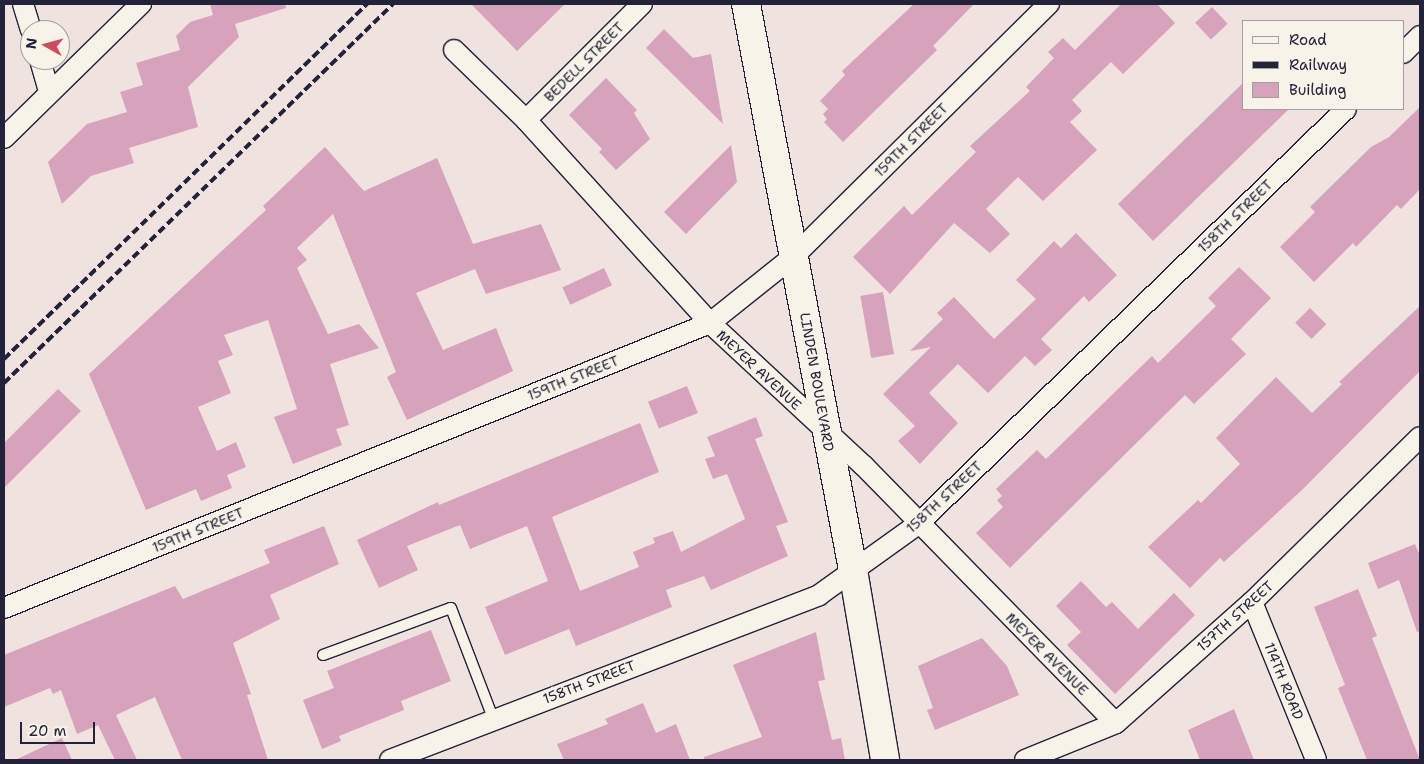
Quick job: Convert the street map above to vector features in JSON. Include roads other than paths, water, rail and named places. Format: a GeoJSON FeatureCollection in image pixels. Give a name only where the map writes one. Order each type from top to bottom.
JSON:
{"type":"FeatureCollection","features":[{"type":"Feature","properties":{"kind":"main road","name":"LINDEN BOULEVARD"},"geometry":{"type":"LineString","coordinates":[[746,4],[853,570],[885,760]]}},
{"type":"Feature","properties":{"kind":"street"},"geometry":{"type":"LineString","coordinates":[[23,4],[28,20]]}},
{"type":"Feature","properties":{"kind":"street"},"geometry":{"type":"LineString","coordinates":[[4,138],[141,4]]}},
{"type":"Feature","properties":{"kind":"street","name":"BEDELL STREET"},"geometry":{"type":"LineString","coordinates":[[526,120],[642,4]]}},
{"type":"Feature","properties":{"kind":"street","name":"159TH STREET"},"geometry":{"type":"LineString","coordinates":[[4,608],[710,323],[794,256],[1049,4]]}},
{"type":"Feature","properties":{"kind":"street"},"geometry":{"type":"LineString","coordinates":[[1404,52],[1420,36]]}},
{"type":"Feature","properties":{"kind":"street","name":"MEYER AVENUE"},"geometry":{"type":"LineString","coordinates":[[454,50],[526,120],[710,323],[826,431],[1116,723]]}},
{"type":"Feature","properties":{"kind":"street"},"geometry":{"type":"LineString","coordinates":[[43,70],[49,92]]}},
{"type":"Feature","properties":{"kind":"street","name":"158TH STREET"},"geometry":{"type":"LineString","coordinates":[[390,760],[493,718],[819,595],[918,524],[1345,110]]}},
{"type":"Feature","properties":{"kind":"street","name":"157TH STREET"},"geometry":{"type":"LineString","coordinates":[[1025,760],[1116,723],[1252,602],[1420,437]]}},
{"type":"Feature","properties":{"kind":"street","name":"114TH ROAD"},"geometry":{"type":"LineString","coordinates":[[1252,602],[1316,760]]}},
{"type":"Feature","properties":{"kind":"lane"},"geometry":{"type":"LineString","coordinates":[[323,655],[452,608],[493,718]]}},
{"type":"Feature","properties":{"kind":"railway"},"geometry":{"type":"LineString","coordinates":[[4,359],[367,4]]}},
{"type":"Feature","properties":{"kind":"railway"},"geometry":{"type":"LineString","coordinates":[[4,383],[393,4]]}}]}
